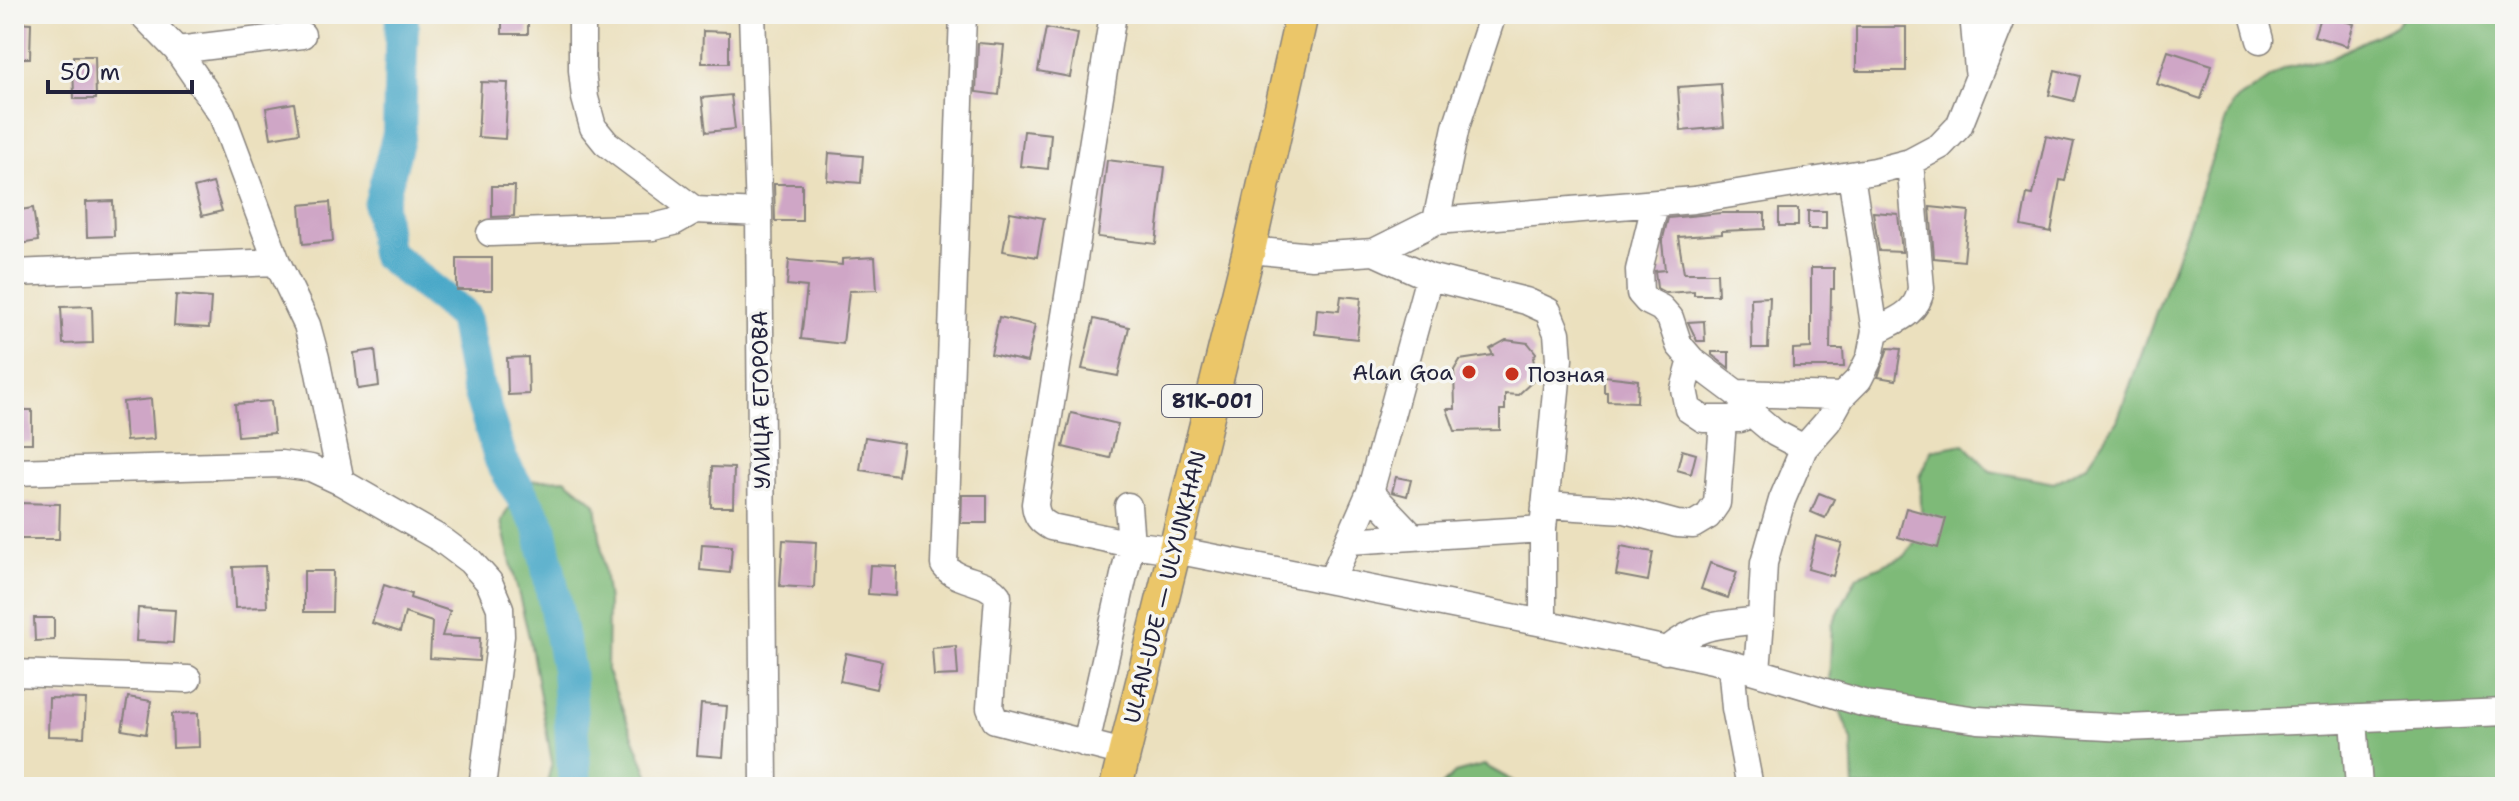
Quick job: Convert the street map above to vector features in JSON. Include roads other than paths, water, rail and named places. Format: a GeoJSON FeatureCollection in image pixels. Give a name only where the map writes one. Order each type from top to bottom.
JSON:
{"type":"FeatureCollection","features":[{"type":"Feature","properties":{"kind":"main road","name":"ULAN-UDE — ULYUNKHAN"},"geometry":{"type":"LineString","coordinates":[[1116,787],[1249,250],[1302,14]]}},
{"type":"Feature","properties":{"kind":"street"},"geometry":{"type":"LineString","coordinates":[[142,14],[177,50],[222,115],[277,262],[307,325],[341,482]]}},
{"type":"Feature","properties":{"kind":"street"},"geometry":{"type":"LineString","coordinates":[[582,14],[582,70],[593,127],[606,143],[695,210]]}},
{"type":"Feature","properties":{"kind":"street","name":"УЛИЦА ЕГОРОВА"},"geometry":{"type":"LineString","coordinates":[[752,14],[759,213],[764,787]]}},
{"type":"Feature","properties":{"kind":"street"},"geometry":{"type":"LineString","coordinates":[[963,14],[943,559],[947,570],[990,587],[998,596],[990,708],[995,720],[1124,753]]}},
{"type":"Feature","properties":{"kind":"street"},"geometry":{"type":"LineString","coordinates":[[1113,14],[1035,504],[1036,514],[1051,527],[1543,623],[1731,664],[1866,704],[1978,720],[2126,728],[2505,712]]}},
{"type":"Feature","properties":{"kind":"street"},"geometry":{"type":"LineString","coordinates":[[1436,221],[1456,127],[1493,14]]}},
{"type":"Feature","properties":{"kind":"street"},"geometry":{"type":"LineString","coordinates":[[1973,14],[1978,76]]}},
{"type":"Feature","properties":{"kind":"street"},"geometry":{"type":"LineString","coordinates":[[1249,250],[1312,256],[1374,252],[1436,221],[1655,205],[1851,175],[1910,162],[1940,146],[1959,126],[2004,14]]}},
{"type":"Feature","properties":{"kind":"street"},"geometry":{"type":"LineString","coordinates":[[2253,14],[2260,40]]}},
{"type":"Feature","properties":{"kind":"street"},"geometry":{"type":"LineString","coordinates":[[177,50],[302,35]]}},
{"type":"Feature","properties":{"kind":"street"},"geometry":{"type":"LineString","coordinates":[[1875,331],[1905,316],[1920,299],[1910,162]]}},
{"type":"Feature","properties":{"kind":"street"},"geometry":{"type":"LineString","coordinates":[[1757,671],[1764,563],[1782,500],[1804,448],[1828,421],[1842,396],[1859,379],[1870,357],[1875,331],[1851,175]]}},
{"type":"Feature","properties":{"kind":"street"},"geometry":{"type":"LineString","coordinates":[[1655,205],[1639,270],[1640,293],[1670,318],[1679,345],[1692,360],[1736,393],[1756,417],[1775,433],[1804,448]]}},
{"type":"Feature","properties":{"kind":"street"},"geometry":{"type":"LineString","coordinates":[[490,233],[653,227],[674,222],[695,210],[759,213]]}},
{"type":"Feature","properties":{"kind":"street"},"geometry":{"type":"LineString","coordinates":[[1374,252],[1429,277],[1526,301],[1548,311],[1557,333],[1559,359],[1544,517],[1543,623]]}},
{"type":"Feature","properties":{"kind":"street"},"geometry":{"type":"LineString","coordinates":[[14,273],[277,262]]}},
{"type":"Feature","properties":{"kind":"street"},"geometry":{"type":"LineString","coordinates":[[1331,581],[1370,492],[1429,277]]}},
{"type":"Feature","properties":{"kind":"street"},"geometry":{"type":"LineString","coordinates":[[1692,360],[1684,389],[1688,409],[1703,419],[1723,421],[1756,417]]}},
{"type":"Feature","properties":{"kind":"street"},"geometry":{"type":"LineString","coordinates":[[1736,393],[1842,396]]}},
{"type":"Feature","properties":{"kind":"street"},"geometry":{"type":"LineString","coordinates":[[1349,541],[1413,537],[1544,517],[1625,510],[1677,524],[1693,525],[1708,516],[1717,503],[1723,421]]}},
{"type":"Feature","properties":{"kind":"street"},"geometry":{"type":"LineString","coordinates":[[14,472],[281,464],[311,468],[442,540],[470,561],[489,582],[500,608],[501,636],[482,787]]}},
{"type":"Feature","properties":{"kind":"street"},"geometry":{"type":"LineString","coordinates":[[1370,492],[1413,537]]}},
{"type":"Feature","properties":{"kind":"street"},"geometry":{"type":"LineString","coordinates":[[1086,744],[1131,544],[1128,506]]}},
{"type":"Feature","properties":{"kind":"street"},"geometry":{"type":"LineString","coordinates":[[1666,651],[1688,634],[1699,630],[1761,620]]}},
{"type":"Feature","properties":{"kind":"street"},"geometry":{"type":"LineString","coordinates":[[1731,664],[1735,708],[1750,787]]}},
{"type":"Feature","properties":{"kind":"street"},"geometry":{"type":"LineString","coordinates":[[14,673],[188,679]]}},
{"type":"Feature","properties":{"kind":"street"},"geometry":{"type":"LineString","coordinates":[[2354,720],[2359,787]]}},
{"type":"Feature","properties":{"kind":"waterway"},"geometry":{"type":"LineString","coordinates":[[402,14],[399,134],[380,206],[386,253],[464,316],[477,384],[501,460],[540,527],[568,670],[575,787]]}},
{"type":"Feature","properties":{"kind":"place","name":"Alan Goa"},"geometry":{"type":"Point","coordinates":[1469,372]}},
{"type":"Feature","properties":{"kind":"place","name":"Позная"},"geometry":{"type":"Point","coordinates":[1512,374]}}]}
